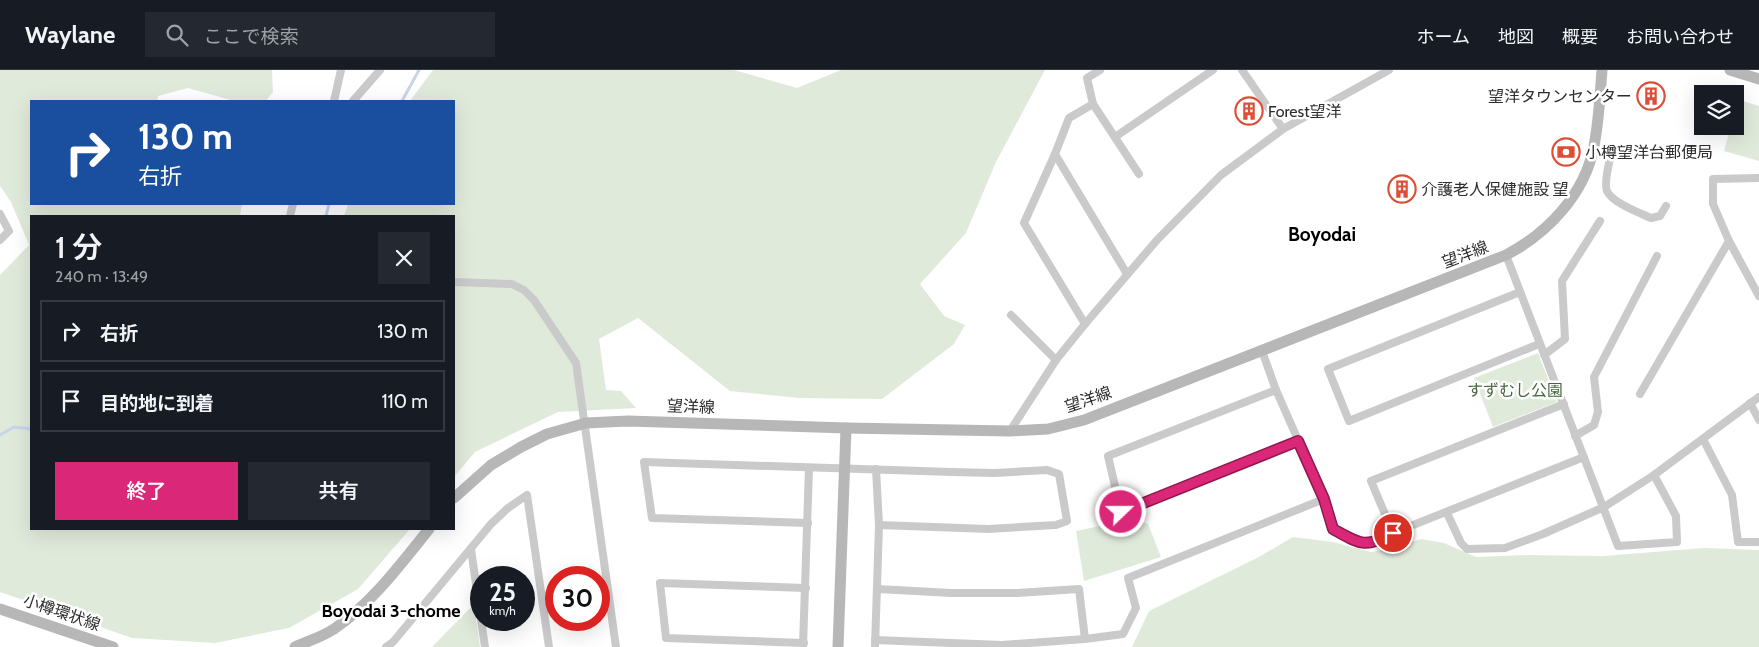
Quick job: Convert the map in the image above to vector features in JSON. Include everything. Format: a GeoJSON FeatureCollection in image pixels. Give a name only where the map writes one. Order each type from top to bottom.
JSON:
{"type":"FeatureCollection","features":[{"type":"Feature","properties":{"kind":"street"},"geometry":{"type":"LineString","coordinates":[[334,100],[341,70]]}},
{"type":"Feature","properties":{"kind":"street"},"geometry":{"type":"LineString","coordinates":[[354,100],[380,70]]}},
{"type":"Feature","properties":{"kind":"street"},"geometry":{"type":"LineString","coordinates":[[1100,70],[1088,78],[1093,104],[1139,174]]}},
{"type":"Feature","properties":{"kind":"street"},"geometry":{"type":"LineString","coordinates":[[1115,137],[1213,70]]}},
{"type":"Feature","properties":{"kind":"street"},"geometry":{"type":"LineString","coordinates":[[1242,70],[1283,128]]}},
{"type":"Feature","properties":{"kind":"street"},"geometry":{"type":"LineString","coordinates":[[1010,431],[1056,360],[1085,324],[1157,240],[1221,175],[1283,128],[1389,70]]}},
{"type":"Feature","properties":{"kind":"street","name":"望洋線"},"geometry":{"type":"LineString","coordinates":[[455,497],[491,465],[522,447],[547,434],[586,423],[628,420],[846,428],[1010,431],[1048,429],[1084,420],[1506,255],[1524,246],[1560,214],[1576,191],[1589,165],[1598,121],[1602,70]]}},
{"type":"Feature","properties":{"kind":"street"},"geometry":{"type":"LineString","coordinates":[[1730,70],[1759,79]]}},
{"type":"Feature","properties":{"kind":"street"},"geometry":{"type":"LineString","coordinates":[[1085,324],[1024,223],[1069,118],[1093,104]]}},
{"type":"Feature","properties":{"kind":"street"},"geometry":{"type":"LineString","coordinates":[[1594,147],[1610,159],[1606,181],[1607,190],[1613,199],[1651,218],[1660,216],[1666,206]]}},
{"type":"Feature","properties":{"kind":"street"},"geometry":{"type":"LineString","coordinates":[[1055,154],[1127,274]]}},
{"type":"Feature","properties":{"kind":"street"},"geometry":{"type":"LineString","coordinates":[[1759,178],[1713,179],[1713,204],[1729,241],[1759,296]]}},
{"type":"Feature","properties":{"kind":"street"},"geometry":{"type":"LineString","coordinates":[[0,214],[9,231],[0,240]]}},
{"type":"Feature","properties":{"kind":"street"},"geometry":{"type":"LineString","coordinates":[[1544,355],[1565,339],[1562,281],[1600,221]]}},
{"type":"Feature","properties":{"kind":"street"},"geometry":{"type":"LineString","coordinates":[[1640,394],[1729,241]]}},
{"type":"Feature","properties":{"kind":"street"},"geometry":{"type":"LineString","coordinates":[[1506,255],[1618,546],[1677,542],[1676,516],[1654,475]]}},
{"type":"Feature","properties":{"kind":"street"},"geometry":{"type":"LineString","coordinates":[[1575,436],[1594,425],[1598,412],[1594,377],[1657,256]]}},
{"type":"Feature","properties":{"kind":"street"},"geometry":{"type":"LineString","coordinates":[[455,282],[512,284],[524,290],[534,300],[576,363],[586,423],[616,647]]}},
{"type":"Feature","properties":{"kind":"street"},"geometry":{"type":"LineString","coordinates":[[1520,292],[1328,369],[1349,420],[1539,344]]}},
{"type":"Feature","properties":{"kind":"street"},"geometry":{"type":"LineString","coordinates":[[1011,315],[1056,360]]}},
{"type":"Feature","properties":{"kind":"street"},"geometry":{"type":"LineString","coordinates":[[1262,351],[1276,390],[1324,499],[1333,529],[1359,543],[1381,540],[1393,533],[1584,457]]}},
{"type":"Feature","properties":{"kind":"street"},"geometry":{"type":"LineString","coordinates":[[1276,390],[1108,456],[1121,512],[1298,441]]}},
{"type":"Feature","properties":{"kind":"street"},"geometry":{"type":"LineString","coordinates":[[1447,513],[1461,543],[1467,549],[1505,548],[1543,534],[1604,507],[1654,475],[1759,397]]}},
{"type":"Feature","properties":{"kind":"street"},"geometry":{"type":"LineString","coordinates":[[1750,403],[1759,420]]}},
{"type":"Feature","properties":{"kind":"street"},"geometry":{"type":"LineString","coordinates":[[1393,533],[1371,481],[1564,404]]}},
{"type":"Feature","properties":{"kind":"street"},"geometry":{"type":"LineString","coordinates":[[838,647],[843,469],[846,428]]}},
{"type":"Feature","properties":{"kind":"street"},"geometry":{"type":"LineString","coordinates":[[1703,439],[1732,494],[1738,542],[1759,542]]}},
{"type":"Feature","properties":{"kind":"street"},"geometry":{"type":"LineString","coordinates":[[808,523],[652,518],[644,462],[996,473],[1047,470],[1059,474],[1067,521],[1056,525],[988,529],[879,525]]}},
{"type":"Feature","properties":{"kind":"street"},"geometry":{"type":"LineString","coordinates":[[806,588],[660,583],[666,638],[804,645],[806,588],[808,523],[810,468]]}},
{"type":"Feature","properties":{"kind":"street"},"geometry":{"type":"LineString","coordinates":[[876,469],[879,525],[875,643],[1002,645],[1086,639],[1123,634],[1136,608],[1128,578],[1324,499]]}},
{"type":"Feature","properties":{"kind":"street"},"geometry":{"type":"LineString","coordinates":[[391,645],[491,524],[508,508],[527,495],[549,647]]}},
{"type":"Feature","properties":{"kind":"street"},"geometry":{"type":"LineString","coordinates":[[295,647],[332,630],[365,604],[428,530]]}},
{"type":"Feature","properties":{"kind":"street"},"geometry":{"type":"LineString","coordinates":[[471,550],[473,566]]}},
{"type":"Feature","properties":{"kind":"street"},"geometry":{"type":"LineString","coordinates":[[878,589],[951,593],[1017,593],[1079,589],[1086,639]]}},
{"type":"Feature","properties":{"kind":"street","name":"小樽環状線"},"geometry":{"type":"LineString","coordinates":[[0,609],[113,647]]}},
{"type":"Feature","properties":{"kind":"street"},"geometry":{"type":"LineString","coordinates":[[483,631],[485,647]]}},
{"type":"Feature","properties":{"kind":"green space"},"geometry":{"type":"Polygon","coordinates":[[[0,70],[272,70],[273,92],[267,100],[230,100],[188,88],[158,96],[157,100],[30,100],[30,205],[242,205],[240,215],[30,215],[30,530],[409,530],[358,589],[289,628],[215,643],[132,638],[0,592],[0,275],[29,245],[11,202],[0,186],[0,70]]]}},
{"type":"Feature","properties":{"kind":"green space"},"geometry":{"type":"Polygon","coordinates":[[[433,70],[734,70],[797,88],[841,70],[1045,70],[996,162],[966,233],[920,284],[944,316],[965,325],[954,344],[882,399],[799,398],[730,391],[638,318],[599,339],[606,390],[621,391],[636,408],[558,412],[475,452],[455,476],[455,215],[344,215],[348,205],[455,205],[455,100],[411,100],[433,70]]]}},
{"type":"Feature","properties":{"kind":"green space"},"geometry":{"type":"Polygon","coordinates":[[[1744,102],[1759,106],[1759,161],[1724,151],[1728,135],[1744,135],[1744,102]]]}},
{"type":"Feature","properties":{"kind":"green space","name":"すずむし公園"},"geometry":{"type":"Polygon","coordinates":[[[1538,353],[1557,402],[1493,427],[1474,378],[1538,353]]]}},
{"type":"Feature","properties":{"kind":"green space"},"geometry":{"type":"Polygon","coordinates":[[[1133,519],[1148,524],[1161,557],[1084,581],[1076,531],[1133,519]]]}},
{"type":"Feature","properties":{"kind":"green space"},"geometry":{"type":"Polygon","coordinates":[[[1293,537],[1333,542],[1371,552],[1421,539],[1444,543],[1476,557],[1529,555],[1603,556],[1704,548],[1759,550],[1759,647],[1132,647],[1149,611],[1257,558],[1293,537]]]}},
{"type":"Feature","properties":{"kind":"green space"},"geometry":{"type":"Polygon","coordinates":[[[470,608],[470,631],[478,631],[480,647],[432,647],[470,608]]]}},
{"type":"Feature","properties":{"kind":"waterway"},"geometry":{"type":"LineString","coordinates":[[403,100],[419,70]]}},
{"type":"Feature","properties":{"kind":"waterway"},"geometry":{"type":"LineString","coordinates":[[326,215],[329,205]]}},
{"type":"Feature","properties":{"kind":"waterway"},"geometry":{"type":"LineString","coordinates":[[0,435],[14,427],[30,429]]}},
{"type":"Feature","properties":{"kind":"place","name":"望洋タウンセンター"},"geometry":{"type":"Point","coordinates":[1651,96]}},
{"type":"Feature","properties":{"kind":"place","name":"Forest望洋"},"geometry":{"type":"Point","coordinates":[1249,111]}},
{"type":"Feature","properties":{"kind":"place","name":"小樽望洋台郵便局"},"geometry":{"type":"Point","coordinates":[1566,152]}},
{"type":"Feature","properties":{"kind":"place","name":"介護老人保健施設 望"},"geometry":{"type":"Point","coordinates":[1402,189]}},
{"type":"Feature","properties":{"kind":"district","name":"Boyodai"},"geometry":{"type":"Point","coordinates":[1322,234]}},
{"type":"Feature","properties":{"kind":"district","name":"Boyodai 3-chome"},"geometry":{"type":"Point","coordinates":[391,611]}},
{"type":"Feature","properties":{"kind":"route"},"geometry":{"type":"LineString","coordinates":[[1121,512],[1298,441],[1324,499],[1333,529],[1359,543],[1381,540],[1393,533]]}}]}
